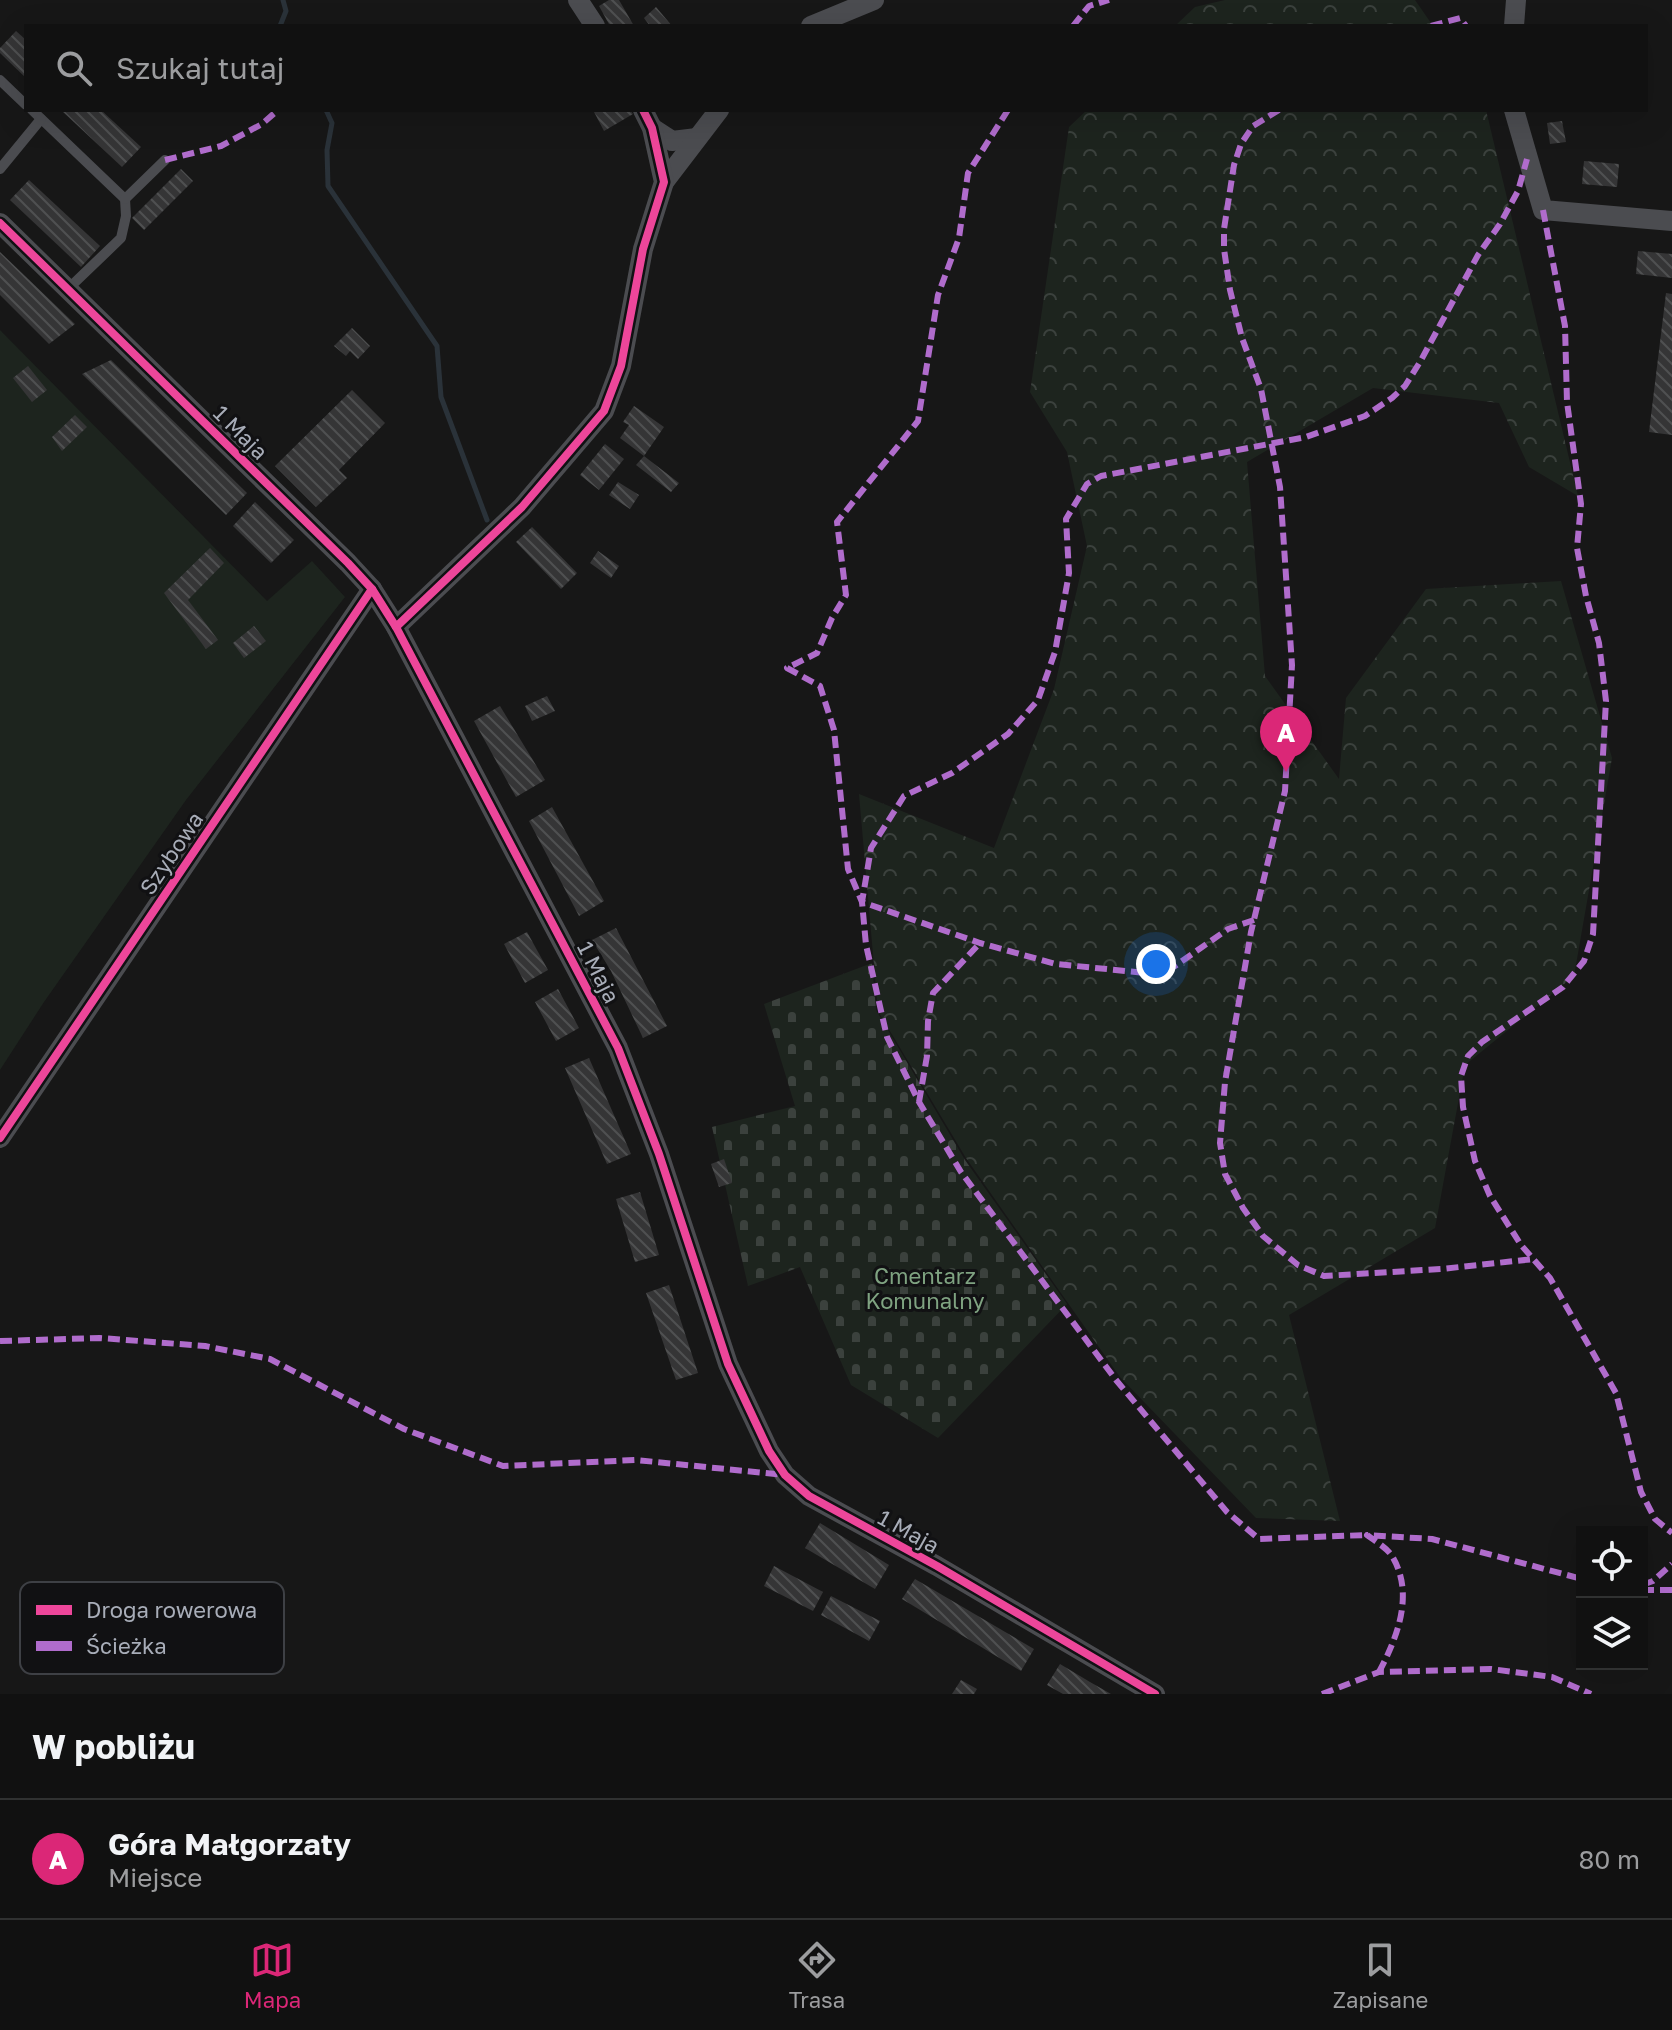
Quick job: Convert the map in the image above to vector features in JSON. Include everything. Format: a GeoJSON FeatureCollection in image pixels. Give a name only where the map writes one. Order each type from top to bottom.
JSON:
{"type":"FeatureCollection","features":[{"type":"Feature","properties":{"kind":"street"},"geometry":{"type":"LineString","coordinates":[[578,0],[594,24]]}},
{"type":"Feature","properties":{"kind":"street"},"geometry":{"type":"LineString","coordinates":[[816,24],[874,0]]}},
{"type":"Feature","properties":{"kind":"street"},"geometry":{"type":"LineString","coordinates":[[1514,24],[1516,0]]}},
{"type":"Feature","properties":{"kind":"street"},"geometry":{"type":"LineString","coordinates":[[396,627],[522,507],[604,411],[621,366],[643,249],[664,182],[717,112]]}},
{"type":"Feature","properties":{"kind":"street"},"geometry":{"type":"LineString","coordinates":[[1515,112],[1543,210],[1672,221]]}},
{"type":"Feature","properties":{"kind":"street"},"geometry":{"type":"LineString","coordinates":[[648,119],[672,141],[697,138]]}},
{"type":"Feature","properties":{"kind":"street"},"geometry":{"type":"LineString","coordinates":[[648,119],[664,182]]}},
{"type":"Feature","properties":{"kind":"street","name":"1 Maja"},"geometry":{"type":"LineString","coordinates":[[0,223],[372,589],[396,627],[618,1048],[659,1154],[728,1364],[769,1451],[785,1475],[809,1496],[937,1566],[1155,1694]]}},
{"type":"Feature","properties":{"kind":"street","name":"Szybowa"},"geometry":{"type":"LineString","coordinates":[[0,1138],[372,589]]}},
{"type":"Feature","properties":{"kind":"lane"},"geometry":{"type":"LineString","coordinates":[[0,80],[24,103]]}},
{"type":"Feature","properties":{"kind":"lane"},"geometry":{"type":"LineString","coordinates":[[34,112],[125,199],[126,216],[121,238],[69,288]]}},
{"type":"Feature","properties":{"kind":"lane"},"geometry":{"type":"LineString","coordinates":[[0,169],[41,119]]}},
{"type":"Feature","properties":{"kind":"lane"},"geometry":{"type":"LineString","coordinates":[[125,199],[165,160]]}},
{"type":"Feature","properties":{"kind":"green space"},"geometry":{"type":"Polygon","coordinates":[[[1225,0],[1415,0],[1432,24],[1177,24],[1195,7],[1225,0]]]}},
{"type":"Feature","properties":{"kind":"green space"},"geometry":{"type":"Polygon","coordinates":[[[1085,112],[1486,112],[1578,496],[1529,467],[1499,403],[1373,388],[1247,462],[1265,676],[1339,779],[1346,698],[1426,589],[1561,581],[1612,758],[1574,976],[1465,1065],[1435,1228],[1289,1315],[1340,1521],[1256,1518],[1120,1377],[966,1158],[878,1011],[859,794],[994,848],[1054,689],[1087,546],[1067,452],[1030,392],[1069,127],[1085,112]]]}},
{"type":"Feature","properties":{"kind":"green space"},"geometry":{"type":"Polygon","coordinates":[[[0,330],[267,601],[312,561],[345,597],[186,800],[0,1070],[0,330]]]}},
{"type":"Feature","properties":{"kind":"green space","name":"Cmentarz Komunalny"},"geometry":{"type":"Polygon","coordinates":[[[872,963],[876,1010],[965,1160],[1067,1304],[938,1438],[851,1385],[800,1267],[748,1286],[712,1127],[795,1106],[764,1004],[872,963]]]}},
{"type":"Feature","properties":{"kind":"building"},"geometry":{"type":"Polygon","coordinates":[[[609,0],[619,0],[633,24],[609,24],[599,6],[609,0]]]}},
{"type":"Feature","properties":{"kind":"building"},"geometry":{"type":"Polygon","coordinates":[[[656,7],[670,24],[648,24],[644,18],[656,7]]]}},
{"type":"Feature","properties":{"kind":"building"},"geometry":{"type":"Polygon","coordinates":[[[16,31],[24,38],[24,76],[0,53],[0,48],[16,31]]]}},
{"type":"Feature","properties":{"kind":"building"},"geometry":{"type":"Polygon","coordinates":[[[63,112],[103,112],[141,147],[122,167],[63,112]]]}},
{"type":"Feature","properties":{"kind":"building"},"geometry":{"type":"Polygon","coordinates":[[[594,112],[633,114],[604,131],[594,112]]]}},
{"type":"Feature","properties":{"kind":"building"},"geometry":{"type":"Polygon","coordinates":[[[1562,121],[1566,142],[1550,144],[1547,123],[1562,121]]]}},
{"type":"Feature","properties":{"kind":"building"},"geometry":{"type":"Polygon","coordinates":[[[1584,161],[1619,164],[1617,187],[1582,184],[1584,161]]]}},
{"type":"Feature","properties":{"kind":"building"},"geometry":{"type":"Polygon","coordinates":[[[181,169],[193,181],[144,230],[132,218],[181,169]]]}},
{"type":"Feature","properties":{"kind":"building"},"geometry":{"type":"Polygon","coordinates":[[[29,180],[100,246],[81,267],[10,200],[29,180]]]}},
{"type":"Feature","properties":{"kind":"building"},"geometry":{"type":"Polygon","coordinates":[[[1638,251],[1672,254],[1672,278],[1636,274],[1638,251]]]}},
{"type":"Feature","properties":{"kind":"building"},"geometry":{"type":"Polygon","coordinates":[[[0,252],[75,324],[49,344],[0,295],[0,252]]]}},
{"type":"Feature","properties":{"kind":"building"},"geometry":{"type":"Polygon","coordinates":[[[1666,293],[1672,294],[1672,435],[1649,432],[1666,293]]]}},
{"type":"Feature","properties":{"kind":"building"},"geometry":{"type":"Polygon","coordinates":[[[352,328],[370,346],[358,359],[350,351],[346,356],[334,346],[352,328]]]}},
{"type":"Feature","properties":{"kind":"building"},"geometry":{"type":"Polygon","coordinates":[[[111,360],[247,493],[226,515],[82,374],[111,360]]]}},
{"type":"Feature","properties":{"kind":"building"},"geometry":{"type":"Polygon","coordinates":[[[28,366],[47,390],[32,402],[13,378],[28,366]]]}},
{"type":"Feature","properties":{"kind":"building"},"geometry":{"type":"Polygon","coordinates":[[[352,390],[385,423],[339,470],[347,478],[316,507],[275,466],[352,390]]]}},
{"type":"Feature","properties":{"kind":"building"},"geometry":{"type":"Polygon","coordinates":[[[634,406],[664,427],[644,456],[620,438],[629,425],[623,422],[634,406]]]}},
{"type":"Feature","properties":{"kind":"building"},"geometry":{"type":"Polygon","coordinates":[[[75,415],[87,427],[62,451],[52,437],[75,415]]]}},
{"type":"Feature","properties":{"kind":"building"},"geometry":{"type":"Polygon","coordinates":[[[605,444],[624,459],[599,490],[580,475],[605,444]]]}},
{"type":"Feature","properties":{"kind":"building"},"geometry":{"type":"Polygon","coordinates":[[[644,456],[679,483],[671,492],[636,465],[644,456]]]}},
{"type":"Feature","properties":{"kind":"building"},"geometry":{"type":"Polygon","coordinates":[[[618,482],[639,495],[630,509],[609,495],[618,482]]]}},
{"type":"Feature","properties":{"kind":"building"},"geometry":{"type":"Polygon","coordinates":[[[255,502],[294,540],[271,563],[233,526],[255,502]]]}},
{"type":"Feature","properties":{"kind":"building"},"geometry":{"type":"Polygon","coordinates":[[[532,527],[577,573],[561,589],[516,542],[532,527]]]}},
{"type":"Feature","properties":{"kind":"building"},"geometry":{"type":"Polygon","coordinates":[[[210,548],[224,563],[188,600],[218,640],[206,649],[164,593],[210,548]]]}},
{"type":"Feature","properties":{"kind":"building"},"geometry":{"type":"Polygon","coordinates":[[[598,551],[619,566],[611,578],[590,563],[598,551]]]}},
{"type":"Feature","properties":{"kind":"building"},"geometry":{"type":"Polygon","coordinates":[[[254,626],[266,641],[244,658],[233,643],[254,626]]]}},
{"type":"Feature","properties":{"kind":"building"},"geometry":{"type":"Polygon","coordinates":[[[547,696],[555,711],[532,721],[525,706],[547,696]]]}},
{"type":"Feature","properties":{"kind":"building"},"geometry":{"type":"Polygon","coordinates":[[[500,706],[545,780],[516,797],[474,721],[500,706]]]}},
{"type":"Feature","properties":{"kind":"building"},"geometry":{"type":"Polygon","coordinates":[[[552,807],[604,901],[579,916],[529,821],[552,807]]]}},
{"type":"Feature","properties":{"kind":"building"},"geometry":{"type":"Polygon","coordinates":[[[616,928],[667,1026],[643,1038],[611,971],[592,940],[616,928]]]}},
{"type":"Feature","properties":{"kind":"building"},"geometry":{"type":"Polygon","coordinates":[[[527,932],[548,970],[525,983],[504,944],[527,932]]]}},
{"type":"Feature","properties":{"kind":"building"},"geometry":{"type":"Polygon","coordinates":[[[558,989],[579,1028],[556,1041],[535,1002],[558,989]]]}},
{"type":"Feature","properties":{"kind":"building"},"geometry":{"type":"Polygon","coordinates":[[[589,1058],[631,1154],[607,1164],[565,1068],[589,1058]]]}},
{"type":"Feature","properties":{"kind":"building"},"geometry":{"type":"Polygon","coordinates":[[[724,1159],[732,1183],[719,1187],[711,1164],[724,1159]]]}},
{"type":"Feature","properties":{"kind":"building"},"geometry":{"type":"Polygon","coordinates":[[[640,1192],[659,1255],[635,1262],[616,1199],[640,1192]]]}},
{"type":"Feature","properties":{"kind":"building"},"geometry":{"type":"Polygon","coordinates":[[[669,1285],[698,1373],[676,1380],[646,1293],[669,1285]]]}},
{"type":"Feature","properties":{"kind":"building"},"geometry":{"type":"Polygon","coordinates":[[[820,1523],[889,1565],[875,1589],[805,1548],[820,1523]]]}},
{"type":"Feature","properties":{"kind":"building"},"geometry":{"type":"Polygon","coordinates":[[[774,1566],[823,1592],[813,1611],[764,1586],[774,1566]]]}},
{"type":"Feature","properties":{"kind":"building"},"geometry":{"type":"Polygon","coordinates":[[[915,1579],[1034,1649],[1021,1671],[902,1599],[915,1579]]]}},
{"type":"Feature","properties":{"kind":"building"},"geometry":{"type":"Polygon","coordinates":[[[831,1596],[880,1621],[869,1641],[821,1615],[831,1596]]]}},
{"type":"Feature","properties":{"kind":"building"},"geometry":{"type":"Polygon","coordinates":[[[1060,1664],[1111,1694],[1063,1694],[1047,1685],[1060,1664]]]}},
{"type":"Feature","properties":{"kind":"building"},"geometry":{"type":"Polygon","coordinates":[[[961,1680],[977,1689],[974,1694],[952,1694],[961,1680]]]}},
{"type":"Feature","properties":{"kind":"waterway"},"geometry":{"type":"LineString","coordinates":[[281,24],[286,11],[283,0]]}},
{"type":"Feature","properties":{"kind":"waterway"},"geometry":{"type":"LineString","coordinates":[[327,112],[332,123],[327,150],[328,186],[437,346],[441,397],[487,520]]}},
{"type":"Feature","properties":{"kind":"marked path"},"geometry":{"type":"LineString","coordinates":[[1075,24],[1089,6],[1109,0]]}},
{"type":"Feature","properties":{"kind":"marked path"},"geometry":{"type":"LineString","coordinates":[[1438,24],[1460,18],[1464,24]]}},
{"type":"Feature","properties":{"kind":"marked path"},"geometry":{"type":"LineString","coordinates":[[165,160],[221,146],[262,124],[276,112]]}},
{"type":"Feature","properties":{"kind":"marked path"},"geometry":{"type":"LineString","coordinates":[[1007,112],[968,173],[959,238],[938,295],[918,421],[837,522],[846,595],[817,653],[787,668],[820,686],[834,730],[848,869],[862,902],[866,945],[887,1037],[919,1102],[961,1172],[1116,1380],[1227,1512],[1259,1539],[1367,1535]]}},
{"type":"Feature","properties":{"kind":"marked path"},"geometry":{"type":"LineString","coordinates":[[1276,112],[1253,126],[1241,144],[1234,165],[1224,229],[1230,290],[1242,338],[1261,389],[1280,487],[1292,665],[1285,791],[1251,932],[1225,1082],[1220,1143],[1225,1174],[1243,1208],[1263,1236],[1298,1265],[1324,1276],[1441,1269],[1534,1259]]}},
{"type":"Feature","properties":{"kind":"marked path"},"geometry":{"type":"LineString","coordinates":[[1254,920],[1228,929],[1175,966],[1156,974],[1056,964],[980,943],[862,902],[871,848],[904,796],[952,773],[1008,734],[1038,700],[1055,652],[1069,573],[1066,519],[1087,484],[1101,476],[1306,437],[1365,416],[1392,398],[1405,386],[1420,362],[1478,255],[1500,224],[1518,191],[1527,159]]}},
{"type":"Feature","properties":{"kind":"marked path"},"geometry":{"type":"LineString","coordinates":[[1543,210],[1565,326],[1567,402],[1581,504],[1577,548],[1599,643],[1606,701],[1593,934],[1584,961],[1563,987],[1482,1042],[1468,1056],[1461,1076],[1463,1107],[1475,1161],[1490,1196],[1521,1245],[1550,1278],[1616,1393],[1641,1492],[1655,1519],[1672,1533]]}},
{"type":"Feature","properties":{"kind":"marked path"},"geometry":{"type":"LineString","coordinates":[[919,1102],[933,993],[980,943]]}},
{"type":"Feature","properties":{"kind":"marked path"},"geometry":{"type":"LineString","coordinates":[[0,1341],[100,1338],[205,1346],[270,1359],[404,1429],[503,1466],[636,1460],[785,1475]]}},
{"type":"Feature","properties":{"kind":"marked path"},"geometry":{"type":"LineString","coordinates":[[1379,1672],[1401,1616],[1402,1585],[1392,1556],[1367,1535],[1432,1539],[1576,1577]]}},
{"type":"Feature","properties":{"kind":"marked path"},"geometry":{"type":"LineString","coordinates":[[1648,1583],[1672,1564]]}},
{"type":"Feature","properties":{"kind":"marked path"},"geometry":{"type":"LineString","coordinates":[[1648,1590],[1672,1590]]}},
{"type":"Feature","properties":{"kind":"marked path"},"geometry":{"type":"LineString","coordinates":[[1322,1694],[1379,1672],[1491,1669],[1552,1677],[1591,1694]]}},
{"type":"Feature","properties":{"kind":"cycle path"},"geometry":{"type":"LineString","coordinates":[[396,627],[522,507],[604,411],[621,366],[643,249],[664,182],[652,128],[644,112]]}},
{"type":"Feature","properties":{"kind":"cycle path"},"geometry":{"type":"LineString","coordinates":[[0,223],[348,563],[372,589],[396,627],[618,1048],[659,1154],[728,1364],[769,1451],[785,1475],[809,1496],[937,1566],[1155,1694]]}},
{"type":"Feature","properties":{"kind":"cycle path"},"geometry":{"type":"LineString","coordinates":[[0,1138],[372,589]]}},
{"type":"Feature","properties":{"kind":"place","name":"Góra Małgorzaty"},"geometry":{"type":"Point","coordinates":[1286,772]}}]}
